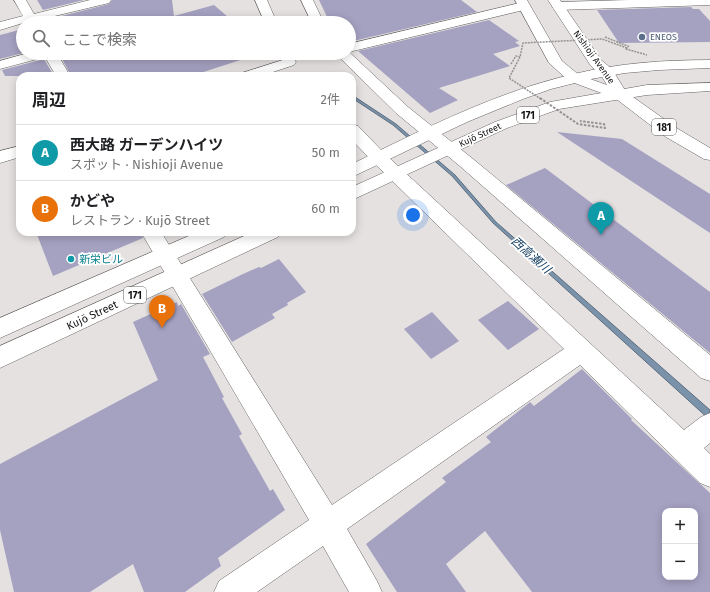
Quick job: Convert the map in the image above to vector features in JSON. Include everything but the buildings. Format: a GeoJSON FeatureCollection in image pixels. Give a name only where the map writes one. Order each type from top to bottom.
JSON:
{"type":"FeatureCollection","features":[{"type":"Feature","properties":{"kind":"main road"},"geometry":{"type":"LineString","coordinates":[[20,0],[28,16]]}},
{"type":"Feature","properties":{"kind":"main road"},"geometry":{"type":"LineString","coordinates":[[49,16],[105,0]]}},
{"type":"Feature","properties":{"kind":"main road"},"geometry":{"type":"LineString","coordinates":[[261,0],[268,16]]}},
{"type":"Feature","properties":{"kind":"main road"},"geometry":{"type":"LineString","coordinates":[[307,0],[315,16]]}},
{"type":"Feature","properties":{"kind":"main road"},"geometry":{"type":"LineString","coordinates":[[556,3],[579,5],[667,1],[710,1]]}},
{"type":"Feature","properties":{"kind":"main road"},"geometry":{"type":"LineString","coordinates":[[356,46],[522,3]]}},
{"type":"Feature","properties":{"kind":"main road","name":"Nishioji Avenue"},"geometry":{"type":"LineString","coordinates":[[522,3],[556,63],[574,78],[620,95],[672,132],[710,155]]}},
{"type":"Feature","properties":{"kind":"main road","name":"Nishioji Avenue"},"geometry":{"type":"LineString","coordinates":[[556,3],[596,63],[607,72],[620,95]]}},
{"type":"Feature","properties":{"kind":"main road"},"geometry":{"type":"LineString","coordinates":[[0,26],[16,23]]}},
{"type":"Feature","properties":{"kind":"main road"},"geometry":{"type":"LineString","coordinates":[[0,65],[18,60]]}},
{"type":"Feature","properties":{"kind":"main road"},"geometry":{"type":"LineString","coordinates":[[54,60],[61,72]]}},
{"type":"Feature","properties":{"kind":"main road"},"geometry":{"type":"LineString","coordinates":[[349,60],[426,135],[710,370]]}},
{"type":"Feature","properties":{"kind":"main road"},"geometry":{"type":"LineString","coordinates":[[259,72],[290,62]]}},
{"type":"Feature","properties":{"kind":"main road","name":"Kujō Street"},"geometry":{"type":"LineString","coordinates":[[356,191],[426,135],[508,98],[574,78],[607,72],[682,64],[710,64]]}},
{"type":"Feature","properties":{"kind":"main road","name":"Kujō Street"},"geometry":{"type":"LineString","coordinates":[[356,170],[446,151],[501,125],[556,105],[647,90],[710,87]]}},
{"type":"Feature","properties":{"kind":"main road"},"geometry":{"type":"LineString","coordinates":[[356,133],[391,164],[710,473]]}},
{"type":"Feature","properties":{"kind":"main road"},"geometry":{"type":"LineString","coordinates":[[0,157],[16,152]]}},
{"type":"Feature","properties":{"kind":"main road"},"geometry":{"type":"LineString","coordinates":[[153,236],[328,525],[366,592]]}},
{"type":"Feature","properties":{"kind":"main road","name":"Kujō Street"},"geometry":{"type":"LineString","coordinates":[[0,357],[170,266],[211,236]]}},
{"type":"Feature","properties":{"kind":"main road","name":"Kujō Street"},"geometry":{"type":"LineString","coordinates":[[0,328],[170,266],[258,236]]}},
{"type":"Feature","properties":{"kind":"main road"},"geometry":{"type":"LineString","coordinates":[[230,592],[582,350]]}},
{"type":"Feature","properties":{"kind":"main road"},"geometry":{"type":"LineString","coordinates":[[684,448],[710,426]]}},
{"type":"Feature","properties":{"kind":"path"},"geometry":{"type":"LineString","coordinates":[[579,5],[599,34],[644,52],[648,56],[626,50],[627,48],[602,39],[523,43],[520,57],[509,78],[578,124],[605,128],[604,124],[580,121]]}},
{"type":"Feature","properties":{"kind":"path"},"geometry":{"type":"LineString","coordinates":[[512,64],[516,56],[520,57]]}},
{"type":"Feature","properties":{"kind":"water","name":"西高瀬川"},"geometry":{"type":"Polygon","coordinates":[[[356,98],[396,124],[455,175],[496,222],[710,410],[710,420],[493,223],[452,176],[393,125],[356,101],[356,98]]]}},
{"type":"Feature","properties":{"kind":"place","name":"ENEOS"},"geometry":{"type":"Point","coordinates":[642,37]}},
{"type":"Feature","properties":{"kind":"place","name":"西大路 ガーデンハイツ"},"geometry":{"type":"Point","coordinates":[601,235]}},
{"type":"Feature","properties":{"kind":"place","name":"新栄ビル"},"geometry":{"type":"Point","coordinates":[71,259]}},
{"type":"Feature","properties":{"kind":"place","name":"かどや"},"geometry":{"type":"Point","coordinates":[162,328]}}]}
